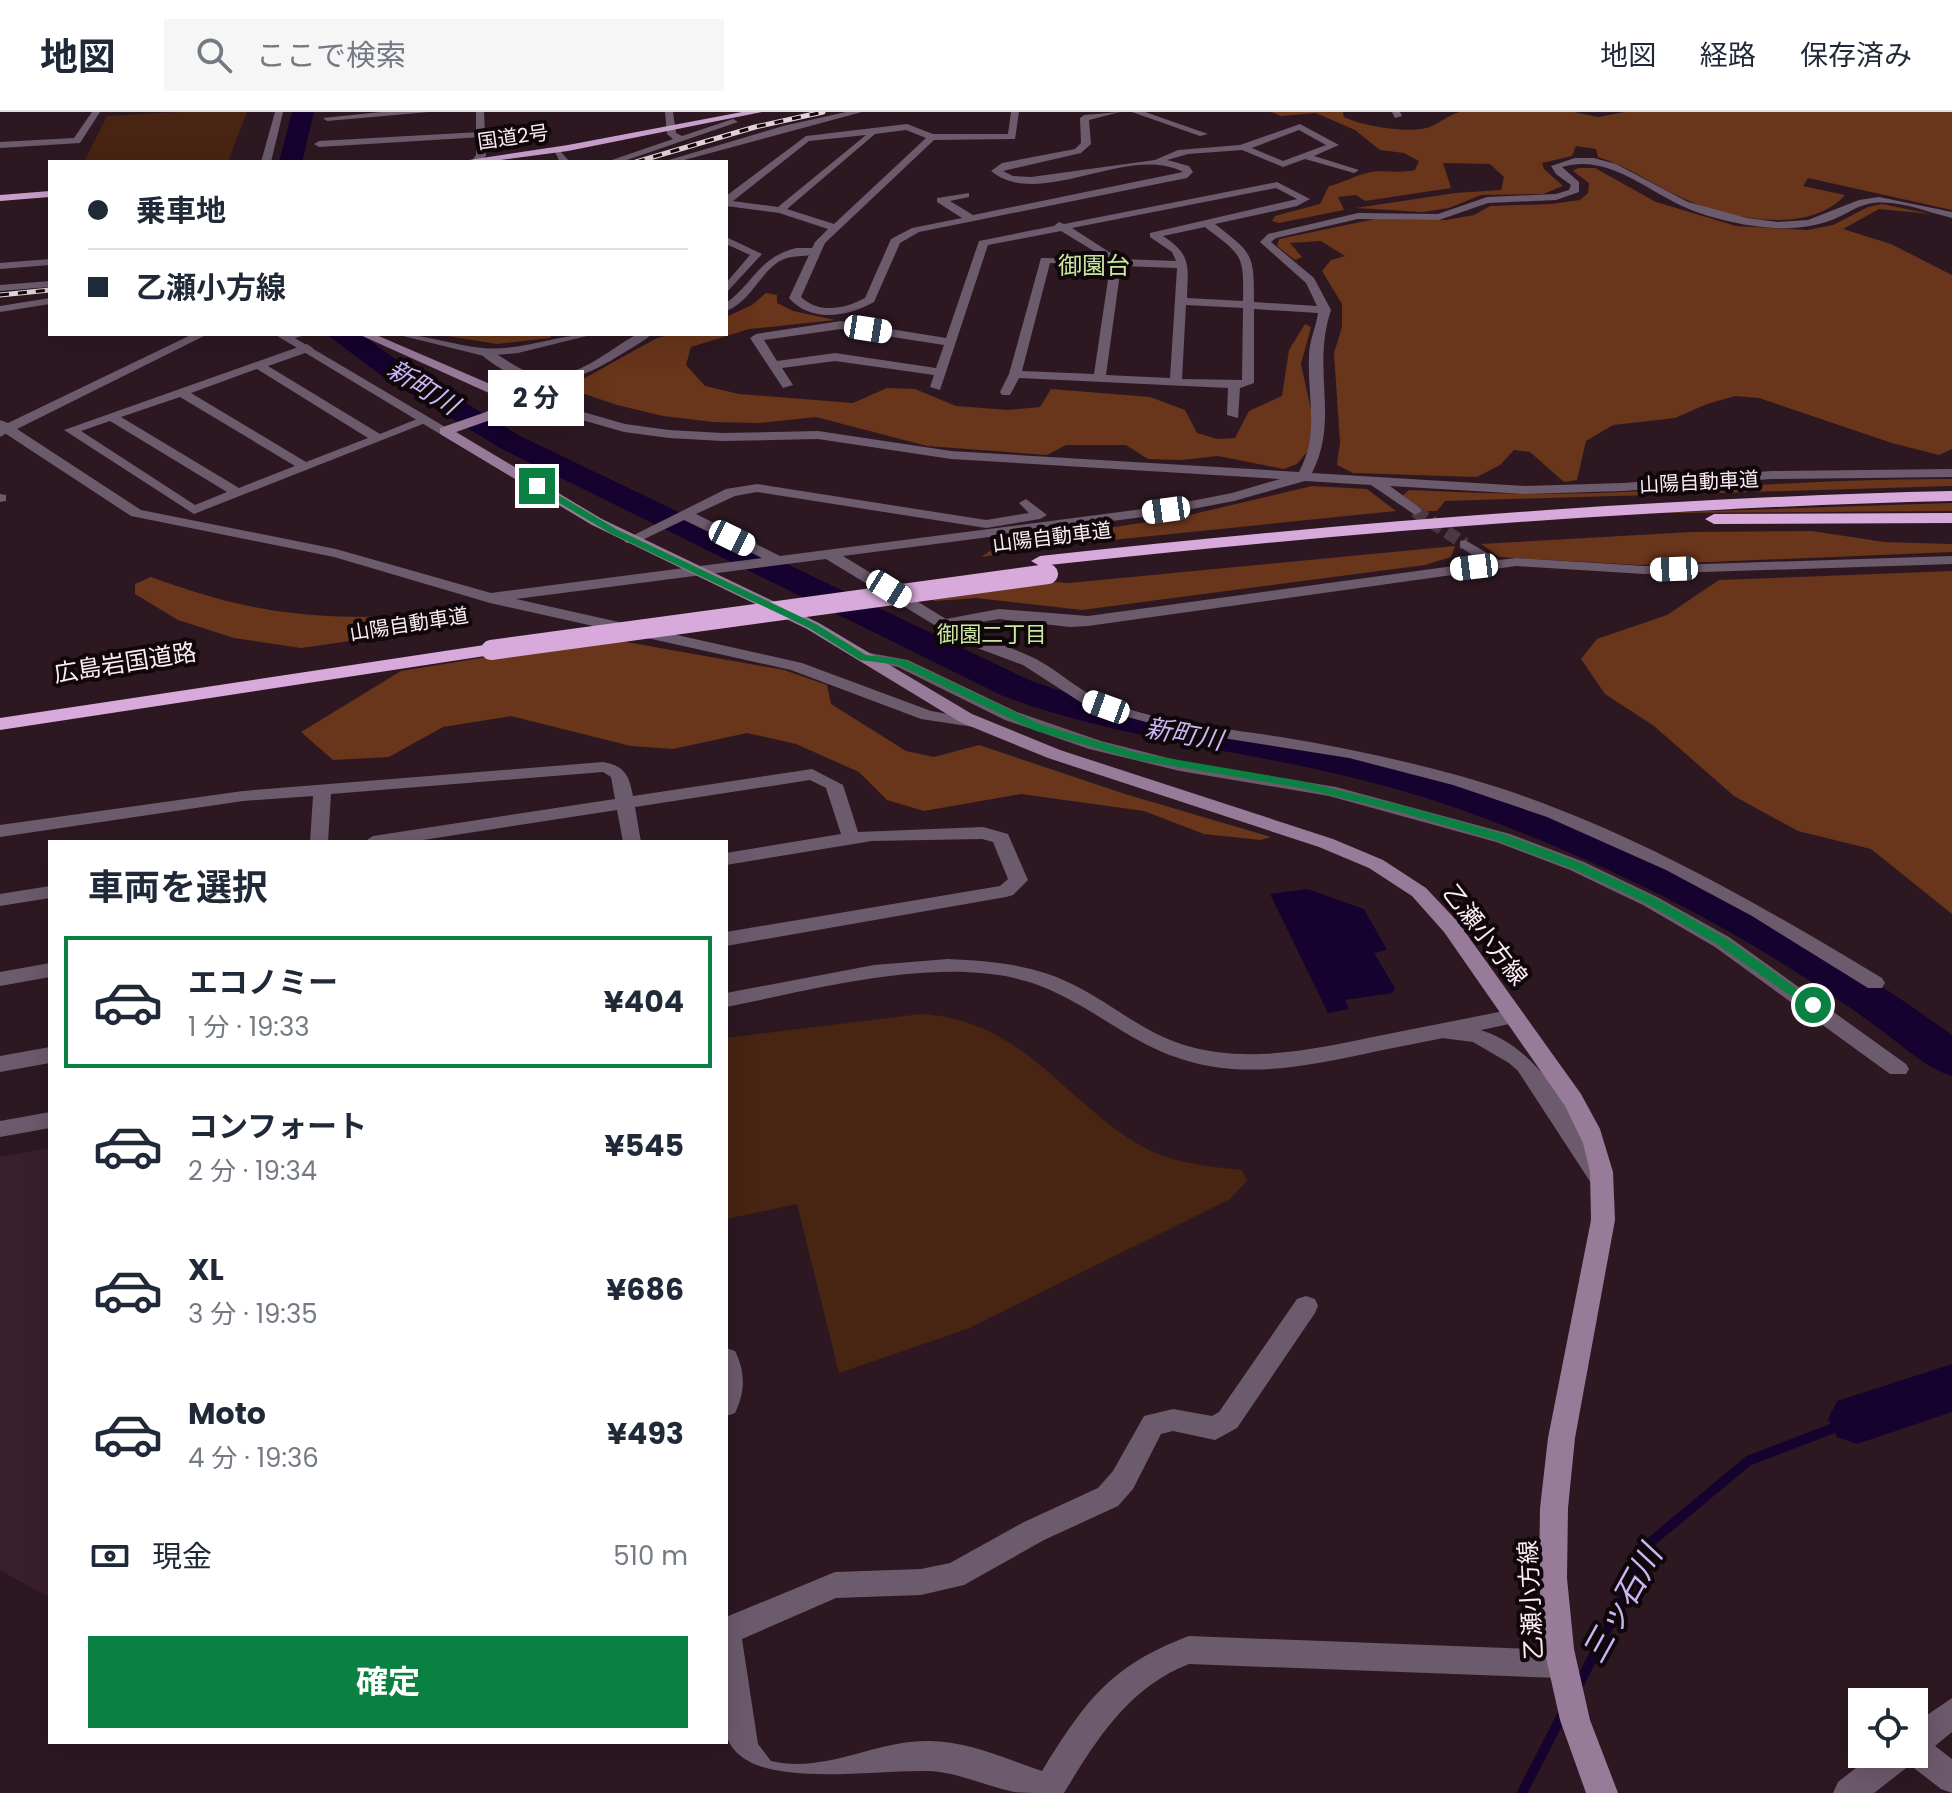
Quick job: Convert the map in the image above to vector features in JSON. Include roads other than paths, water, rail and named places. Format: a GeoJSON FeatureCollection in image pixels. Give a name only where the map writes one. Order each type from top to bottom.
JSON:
{"type":"FeatureCollection","features":[{"type":"Feature","properties":{"kind":"highway","name":"国道2号"},"geometry":{"type":"LineString","coordinates":[[483,160],[675,134],[760,114]]}},
{"type":"Feature","properties":{"kind":"highway","name":"国道2号"},"geometry":{"type":"LineString","coordinates":[[532,160],[562,158],[760,114]]}},
{"type":"Feature","properties":{"kind":"highway"},"geometry":{"type":"LineString","coordinates":[[0,195],[48,192]]}},
{"type":"Feature","properties":{"kind":"highway","name":"山陽自動車道"},"geometry":{"type":"LineString","coordinates":[[258,678],[345,672],[1044,568],[1347,529],[1598,509],[1952,496]]}},
{"type":"Feature","properties":{"kind":"highway","name":"山陽自動車道"},"geometry":{"type":"LineString","coordinates":[[258,678],[292,665],[650,610],[1044,568],[1609,524],[1723,519],[1952,518]]}},
{"type":"Feature","properties":{"kind":"highway","name":"広島岩国道路"},"geometry":{"type":"LineString","coordinates":[[0,709],[258,678]]}},
{"type":"Feature","properties":{"kind":"highway","name":"広島岩国道路"},"geometry":{"type":"LineString","coordinates":[[0,724],[258,678]]}},
{"type":"Feature","properties":{"kind":"main road"},"geometry":{"type":"LineString","coordinates":[[369,336],[493,390],[499,396],[495,410],[450,430]]}},
{"type":"Feature","properties":{"kind":"main road","name":"乙瀬小方線"},"geometry":{"type":"LineString","coordinates":[[450,430],[636,537],[813,626],[981,725],[1054,754],[1326,843],[1376,864],[1419,892],[1436,909],[1514,1016],[1590,1129],[1601,1159],[1606,1190],[1603,1220],[1565,1408],[1555,1481],[1552,1579],[1555,1635],[1570,1707],[1602,1793]]}},
{"type":"Feature","properties":{"kind":"street"},"geometry":{"type":"LineString","coordinates":[[0,145],[77,141],[96,112]]}},
{"type":"Feature","properties":{"kind":"street"},"geometry":{"type":"LineString","coordinates":[[267,160],[279,112]]}},
{"type":"Feature","properties":{"kind":"street"},"geometry":{"type":"LineString","coordinates":[[323,131],[425,112]]}},
{"type":"Feature","properties":{"kind":"street"},"geometry":{"type":"LineString","coordinates":[[477,160],[481,156],[480,112]]}},
{"type":"Feature","properties":{"kind":"street"},"geometry":{"type":"LineString","coordinates":[[616,160],[675,134],[669,112]]}},
{"type":"Feature","properties":{"kind":"street"},"geometry":{"type":"LineString","coordinates":[[674,160],[858,112]]}},
{"type":"Feature","properties":{"kind":"street"},"geometry":{"type":"LineString","coordinates":[[728,200],[806,139],[907,127],[932,137],[1012,137],[1015,112]]}},
{"type":"Feature","properties":{"kind":"street"},"geometry":{"type":"LineString","coordinates":[[1116,112],[1084,118],[1086,144],[1078,151],[1005,165],[996,171],[1009,179],[1034,181],[1160,160],[1184,152],[1221,152],[1244,148],[1300,127],[1334,145],[1283,164],[1244,148]]}},
{"type":"Feature","properties":{"kind":"street"},"geometry":{"type":"LineString","coordinates":[[1136,112],[1203,134]]}},
{"type":"Feature","properties":{"kind":"street"},"geometry":{"type":"LineString","coordinates":[[1169,121],[1184,116]]}},
{"type":"Feature","properties":{"kind":"street"},"geometry":{"type":"LineString","coordinates":[[323,131],[480,135]]}},
{"type":"Feature","properties":{"kind":"street"},"geometry":{"type":"LineString","coordinates":[[780,210],[871,135],[869,131]]}},
{"type":"Feature","properties":{"kind":"street"},"geometry":{"type":"LineString","coordinates":[[932,137],[834,227],[816,251],[795,298],[800,304],[814,310],[848,310],[870,300],[895,241],[916,230],[1176,178],[1188,172],[1178,164],[1160,160]]}},
{"type":"Feature","properties":{"kind":"street"},"geometry":{"type":"LineString","coordinates":[[1305,156],[1354,170]]}},
{"type":"Feature","properties":{"kind":"street"},"geometry":{"type":"LineString","coordinates":[[490,598],[783,563],[1166,510],[1234,497],[1303,477],[1316,455],[1322,418],[1315,351],[1325,310],[1315,286],[1265,242],[1272,236],[1358,216],[1439,217],[1487,200],[1556,197],[1574,192],[1576,184],[1556,166],[1564,162],[1598,162],[1619,169],[1700,211],[1738,220],[1794,224],[1820,221],[1870,200],[1889,200],[1952,215]]}},
{"type":"Feature","properties":{"kind":"street"},"geometry":{"type":"LineString","coordinates":[[936,387],[983,243],[1277,185],[1305,199],[1154,235],[1177,250],[1183,265],[1176,381]]}},
{"type":"Feature","properties":{"kind":"street"},"geometry":{"type":"LineString","coordinates":[[965,195],[941,200],[972,219]]}},
{"type":"Feature","properties":{"kind":"street"},"geometry":{"type":"LineString","coordinates":[[728,202],[780,210],[834,227]]}},
{"type":"Feature","properties":{"kind":"street"},"geometry":{"type":"LineString","coordinates":[[1029,208],[1108,254],[1116,262]]}},
{"type":"Feature","properties":{"kind":"street"},"geometry":{"type":"LineString","coordinates":[[1015,374],[1234,385],[1248,383],[1249,266],[1243,251],[1208,224]]}},
{"type":"Feature","properties":{"kind":"street"},"geometry":{"type":"LineString","coordinates":[[728,241],[757,254],[728,288]]}},
{"type":"Feature","properties":{"kind":"street"},"geometry":{"type":"LineString","coordinates":[[728,306],[741,296],[772,258],[796,250],[816,251]]}},
{"type":"Feature","properties":{"kind":"street"},"geometry":{"type":"LineString","coordinates":[[1006,392],[1015,374],[1045,260],[1183,265]]}},
{"type":"Feature","properties":{"kind":"street"},"geometry":{"type":"LineString","coordinates":[[0,266],[48,262]]}},
{"type":"Feature","properties":{"kind":"street"},"geometry":{"type":"LineString","coordinates":[[1100,377],[1116,262]]}},
{"type":"Feature","properties":{"kind":"street"},"geometry":{"type":"LineString","coordinates":[[0,288],[48,284]]}},
{"type":"Feature","properties":{"kind":"street"},"geometry":{"type":"LineString","coordinates":[[0,309],[48,301]]}},
{"type":"Feature","properties":{"kind":"street"},"geometry":{"type":"LineString","coordinates":[[1182,301],[1325,310]]}},
{"type":"Feature","properties":{"kind":"street"},"geometry":{"type":"LineString","coordinates":[[787,385],[756,338],[841,325],[950,342]]}},
{"type":"Feature","properties":{"kind":"street"},"geometry":{"type":"LineString","coordinates":[[2,429],[184,336]]}},
{"type":"Feature","properties":{"kind":"street"},"geometry":{"type":"LineString","coordinates":[[2,429],[198,336]]}},
{"type":"Feature","properties":{"kind":"street"},"geometry":{"type":"LineString","coordinates":[[410,336],[484,352],[527,376],[548,380],[589,368],[643,336]]}},
{"type":"Feature","properties":{"kind":"street"},"geometry":{"type":"LineString","coordinates":[[484,352],[518,349],[580,336]]}},
{"type":"Feature","properties":{"kind":"street"},"geometry":{"type":"LineString","coordinates":[[110,380],[138,395],[181,392],[259,365],[295,338],[427,420],[450,430]]}},
{"type":"Feature","properties":{"kind":"street"},"geometry":{"type":"LineString","coordinates":[[775,365],[835,357],[939,372]]}},
{"type":"Feature","properties":{"kind":"street"},"geometry":{"type":"LineString","coordinates":[[259,365],[379,439]]}},
{"type":"Feature","properties":{"kind":"street"},"geometry":{"type":"LineString","coordinates":[[1233,415],[1234,385]]}},
{"type":"Feature","properties":{"kind":"street"},"geometry":{"type":"LineString","coordinates":[[181,392],[305,467]]}},
{"type":"Feature","properties":{"kind":"street"},"geometry":{"type":"LineString","coordinates":[[138,395],[111,416],[71,430],[194,510],[427,420]]}},
{"type":"Feature","properties":{"kind":"street"},"geometry":{"type":"LineString","coordinates":[[495,410],[538,403],[624,428],[669,434],[818,435],[951,455],[1525,490],[1624,487],[1771,475],[1952,473]]}},
{"type":"Feature","properties":{"kind":"street"},"geometry":{"type":"LineString","coordinates":[[111,416],[238,493]]}},
{"type":"Feature","properties":{"kind":"street"},"geometry":{"type":"LineString","coordinates":[[2,429],[136,513],[336,553],[490,598],[796,666],[927,715],[981,725]]}},
{"type":"Feature","properties":{"kind":"street"},"geometry":{"type":"LineString","coordinates":[[1376,482],[1415,511]]}},
{"type":"Feature","properties":{"kind":"street"},"geometry":{"type":"LineString","coordinates":[[636,537],[731,492],[757,488],[986,524],[1040,515],[1026,503]]}},
{"type":"Feature","properties":{"kind":"street"},"geometry":{"type":"LineString","coordinates":[[682,515],[783,563]]}},
{"type":"Feature","properties":{"kind":"street"},"geometry":{"type":"LineString","coordinates":[[1465,544],[1497,565]]}},
{"type":"Feature","properties":{"kind":"street"},"geometry":{"type":"LineString","coordinates":[[832,556],[970,640],[1029,662],[1077,695],[1121,713],[1178,726],[1349,753],[1459,781],[1553,813],[1673,866],[1759,912],[1875,983]]}},
{"type":"Feature","properties":{"kind":"street"},"geometry":{"type":"LineString","coordinates":[[944,624],[999,614],[1070,622],[1088,621],[1497,565],[1551,564],[1644,570],[1952,560]]}},
{"type":"Feature","properties":{"kind":"street"},"geometry":{"type":"LineString","coordinates":[[864,657],[902,663],[1011,716],[1081,741],[1180,766],[1330,791],[1488,833],[1577,866],[1650,901],[1722,942],[1898,1069]]}},
{"type":"Feature","properties":{"kind":"street"},"geometry":{"type":"LineString","coordinates":[[1,835],[243,796],[603,767],[619,774],[632,840]]}},
{"type":"Feature","properties":{"kind":"street"},"geometry":{"type":"LineString","coordinates":[[386,840],[815,774],[834,785],[851,838]]}},
{"type":"Feature","properties":{"kind":"street"},"geometry":{"type":"LineString","coordinates":[[319,840],[322,789]]}},
{"type":"Feature","properties":{"kind":"street"},"geometry":{"type":"LineString","coordinates":[[728,859],[851,838],[990,833],[1004,842],[1018,880],[1006,891],[728,939]]}},
{"type":"Feature","properties":{"kind":"street"},"geometry":{"type":"LineString","coordinates":[[0,900],[48,892]]}},
{"type":"Feature","properties":{"kind":"street"},"geometry":{"type":"LineString","coordinates":[[728,1000],[910,968],[949,965],[987,967],[1025,974],[1061,986],[1144,1037],[1175,1050],[1210,1059],[1245,1063],[1281,1062],[1514,1016]]}},
{"type":"Feature","properties":{"kind":"street"},"geometry":{"type":"LineString","coordinates":[[0,979],[48,970]]}},
{"type":"Feature","properties":{"kind":"street"},"geometry":{"type":"LineString","coordinates":[[1433,1033],[1475,1034],[1495,1041],[1526,1066],[1599,1177],[1604,1199],[1603,1220]]}},
{"type":"Feature","properties":{"kind":"street"},"geometry":{"type":"LineString","coordinates":[[0,1064],[48,1055]]}},
{"type":"Feature","properties":{"kind":"street"},"geometry":{"type":"LineString","coordinates":[[0,1129],[48,1120]]}},
{"type":"Feature","properties":{"kind":"street"},"geometry":{"type":"LineString","coordinates":[[728,1630],[835,1585],[921,1582],[954,1576],[1034,1531],[1098,1503],[1117,1489],[1153,1424],[1173,1420],[1206,1427],[1223,1425],[1306,1306]]}},
{"type":"Feature","properties":{"kind":"street"},"geometry":{"type":"LineString","coordinates":[[728,1369],[732,1390],[728,1403]]}},
{"type":"Feature","properties":{"kind":"street"},"geometry":{"type":"LineString","coordinates":[[728,1645],[743,1746],[751,1763],[764,1774],[781,1779],[824,1778],[905,1756],[933,1756],[960,1761],[1047,1791],[1090,1727],[1121,1691],[1159,1661],[1189,1650],[1560,1664]]}},
{"type":"Feature","properties":{"kind":"street"},"geometry":{"type":"LineString","coordinates":[[1928,1732],[1952,1713]]}},
{"type":"Feature","properties":{"kind":"street"},"geometry":{"type":"LineString","coordinates":[[1928,1760],[1952,1778]]}},
{"type":"Feature","properties":{"kind":"street"},"geometry":{"type":"LineString","coordinates":[[1849,1793],[1881,1768]]}},
{"type":"Feature","properties":{"kind":"waterway","name":"新町川"},"geometry":{"type":"LineString","coordinates":[[344,336],[392,370],[510,442],[1016,688],[1059,704],[1146,727],[1369,770],[1444,791],[1598,850],[1750,925],[1822,968],[1952,1059]]}},
{"type":"Feature","properties":{"kind":"waterway","name":"新町川"},"geometry":{"type":"LineString","coordinates":[[1857,1419],[1952,1388]]}},
{"type":"Feature","properties":{"kind":"waterway","name":"三ッ石川"},"geometry":{"type":"LineString","coordinates":[[1577,1688],[1652,1541],[1748,1461],[1857,1419]]}},
{"type":"Feature","properties":{"kind":"waterway","name":"三ッ石川"},"geometry":{"type":"LineString","coordinates":[[1522,1793],[1563,1713]]}},
{"type":"Feature","properties":{"kind":"tunnel"},"geometry":{"type":"LineString","coordinates":[[1415,511],[1465,544]]}},
{"type":"Feature","properties":{"kind":"railway"},"geometry":{"type":"LineString","coordinates":[[643,160],[755,127],[823,112]]}},
{"type":"Feature","properties":{"kind":"railway"},"geometry":{"type":"LineString","coordinates":[[0,295],[48,290]]}},
{"type":"Feature","properties":{"kind":"district","name":"御園台"},"geometry":{"type":"Point","coordinates":[1094,266]}},
{"type":"Feature","properties":{"kind":"district","name":"御園二丁目"},"geometry":{"type":"Point","coordinates":[992,634]}}]}
